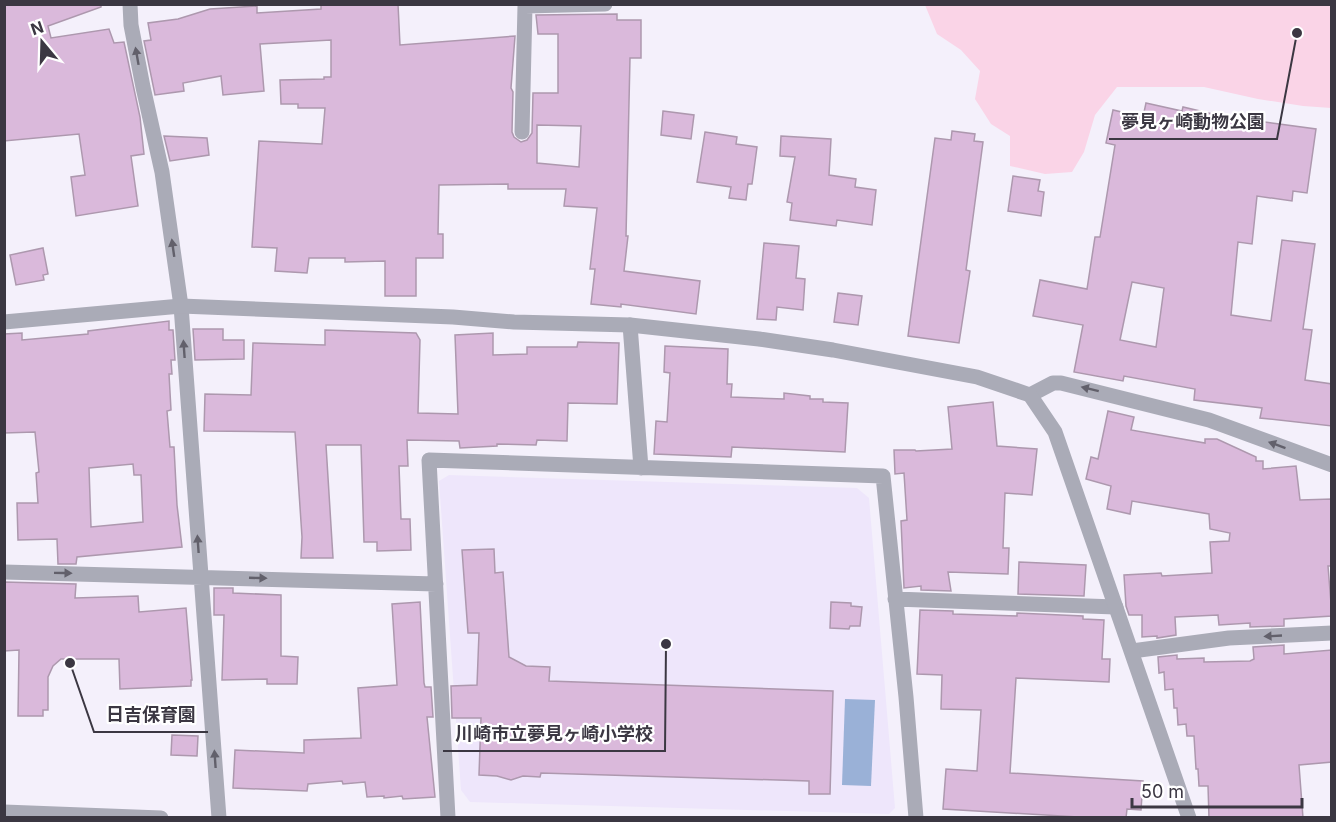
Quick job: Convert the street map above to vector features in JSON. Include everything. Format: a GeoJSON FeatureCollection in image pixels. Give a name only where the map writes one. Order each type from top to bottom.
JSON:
{"type":"FeatureCollection","features":[{"type":"Feature","properties":{"kind":"street"},"geometry":{"type":"LineString","coordinates":[[130,4],[131,25],[162,172],[181,306],[219,818]]}},
{"type":"Feature","properties":{"kind":"street"},"geometry":{"type":"LineString","coordinates":[[522,132],[525,6],[605,4]]}},
{"type":"Feature","properties":{"kind":"street"},"geometry":{"type":"LineString","coordinates":[[4,322],[181,306],[453,317],[514,322],[630,325],[759,339],[833,350],[976,377],[1003,384],[1030,395],[1055,432],[1189,818]]}},
{"type":"Feature","properties":{"kind":"street"},"geometry":{"type":"LineString","coordinates":[[630,325],[641,468]]}},
{"type":"Feature","properties":{"kind":"street"},"geometry":{"type":"LineString","coordinates":[[1030,395],[1053,383],[1061,383],[1209,420],[1332,465]]}},
{"type":"Feature","properties":{"kind":"street"},"geometry":{"type":"LineString","coordinates":[[448,818],[429,460],[883,476],[916,818]]}},
{"type":"Feature","properties":{"kind":"street"},"geometry":{"type":"LineString","coordinates":[[4,572],[436,584]]}},
{"type":"Feature","properties":{"kind":"street"},"geometry":{"type":"LineString","coordinates":[[896,599],[1116,607]]}},
{"type":"Feature","properties":{"kind":"street"},"geometry":{"type":"LineString","coordinates":[[1132,651],[1229,638],[1332,633]]}},
{"type":"Feature","properties":{"kind":"street"},"geometry":{"type":"LineString","coordinates":[[4,812],[161,818]]}},
{"type":"Feature","properties":{"kind":"shaded area"},"geometry":{"type":"Polygon","coordinates":[[[925,5],[1331,5],[1331,108],[1258,99],[1204,87],[1117,87],[1095,115],[1084,152],[1072,172],[1045,174],[1010,166],[1010,136],[991,124],[975,99],[980,71],[961,50],[937,34],[925,5]]]}},
{"type":"Feature","properties":{"kind":"shaded area"},"geometry":{"type":"Polygon","coordinates":[[[449,475],[857,488],[869,498],[895,808],[889,814],[470,802],[461,790],[439,481],[449,475]]]}},
{"type":"Feature","properties":{"kind":"water"},"geometry":{"type":"Polygon","coordinates":[[[845,699],[875,700],[871,786],[842,785],[845,699]]]}},
{"type":"Feature","properties":{"kind":"building"},"geometry":{"type":"Polygon","coordinates":[[[4,4],[101,4],[101,7],[48,26],[51,38],[109,29],[114,43],[124,42],[140,117],[144,154],[131,156],[138,206],[76,216],[71,177],[85,175],[79,134],[4,141],[4,4]]]}},
{"type":"Feature","properties":{"kind":"building"},"geometry":{"type":"Polygon","coordinates":[[[321,4],[398,4],[400,45],[515,36],[511,88],[513,92],[512,132],[514,137],[521,142],[527,140],[532,133],[533,93],[558,93],[558,34],[538,34],[536,15],[617,14],[617,20],[641,20],[641,58],[630,58],[626,236],[628,236],[624,271],[700,281],[696,314],[621,304],[621,307],[591,304],[595,269],[590,269],[597,208],[564,206],[566,189],[508,189],[508,184],[439,185],[438,234],[443,234],[443,258],[416,258],[416,296],[385,296],[385,261],[345,262],[345,258],[309,258],[307,273],[275,271],[277,248],[252,247],[259,141],[322,144],[325,108],[298,108],[298,104],[281,104],[280,80],[331,77],[331,40],[260,44],[264,91],[223,95],[221,76],[183,83],[184,91],[155,95],[144,41],[151,40],[148,23],[178,19],[210,9],[257,6],[257,13],[321,9],[321,4]],[[537,125],[537,163],[579,167],[581,126],[537,125]]]}},
{"type":"Feature","properties":{"kind":"building"},"geometry":{"type":"Polygon","coordinates":[[[1146,103],[1182,111],[1183,107],[1221,116],[1316,129],[1307,193],[1293,191],[1292,201],[1257,196],[1252,244],[1238,242],[1231,315],[1271,321],[1282,240],[1315,244],[1303,329],[1312,330],[1305,380],[1332,384],[1332,426],[1260,418],[1262,408],[1194,400],[1195,389],[1124,376],[1123,381],[1074,372],[1083,325],[1033,316],[1040,280],[1087,289],[1095,237],[1100,237],[1115,145],[1106,143],[1113,110],[1143,117],[1146,103]],[[1132,282],[1120,340],[1156,347],[1164,288],[1132,282]]]}},
{"type":"Feature","properties":{"kind":"building"},"geometry":{"type":"Polygon","coordinates":[[[663,111],[694,115],[691,139],[661,135],[663,111]]]}},
{"type":"Feature","properties":{"kind":"building"},"geometry":{"type":"Polygon","coordinates":[[[952,131],[975,134],[974,141],[983,142],[966,270],[970,271],[959,343],[908,336],[935,138],[951,140],[952,131]]]}},
{"type":"Feature","properties":{"kind":"building"},"geometry":{"type":"Polygon","coordinates":[[[705,132],[737,137],[736,144],[757,147],[752,184],[748,184],[746,200],[729,198],[731,187],[697,182],[705,132]]]}},
{"type":"Feature","properties":{"kind":"building"},"geometry":{"type":"Polygon","coordinates":[[[164,136],[207,138],[209,155],[170,161],[164,136]]]}},
{"type":"Feature","properties":{"kind":"building"},"geometry":{"type":"Polygon","coordinates":[[[781,136],[831,139],[829,175],[856,179],[855,187],[876,190],[872,225],[837,220],[836,226],[790,220],[792,203],[787,202],[795,157],[780,156],[781,136]]]}},
{"type":"Feature","properties":{"kind":"building"},"geometry":{"type":"Polygon","coordinates":[[[1013,176],[1040,180],[1038,191],[1044,192],[1041,216],[1008,211],[1013,176]]]}},
{"type":"Feature","properties":{"kind":"building"},"geometry":{"type":"Polygon","coordinates":[[[764,243],[799,246],[796,278],[805,279],[803,310],[777,307],[776,320],[757,319],[764,243]]]}},
{"type":"Feature","properties":{"kind":"building"},"geometry":{"type":"Polygon","coordinates":[[[43,248],[48,274],[43,275],[44,280],[16,285],[10,255],[43,248]]]}},
{"type":"Feature","properties":{"kind":"building"},"geometry":{"type":"Polygon","coordinates":[[[838,293],[862,296],[858,325],[834,322],[838,293]]]}},
{"type":"Feature","properties":{"kind":"building"},"geometry":{"type":"Polygon","coordinates":[[[169,321],[169,330],[173,330],[175,360],[171,360],[172,374],[169,374],[171,410],[167,411],[170,447],[174,447],[182,547],[77,557],[76,564],[58,564],[57,539],[18,540],[17,503],[38,503],[36,473],[39,472],[35,432],[4,433],[4,334],[22,333],[22,340],[88,334],[88,331],[169,321]],[[133,464],[89,468],[91,527],[143,522],[141,475],[134,475],[133,464]]]}},
{"type":"Feature","properties":{"kind":"building"},"geometry":{"type":"Polygon","coordinates":[[[193,329],[223,329],[223,340],[244,340],[244,359],[195,360],[193,329]]]}},
{"type":"Feature","properties":{"kind":"building"},"geometry":{"type":"Polygon","coordinates":[[[325,330],[416,333],[420,340],[418,413],[458,414],[455,335],[493,333],[493,355],[527,354],[527,347],[577,347],[578,342],[619,343],[617,404],[568,403],[567,441],[537,440],[536,445],[497,444],[497,446],[460,448],[459,441],[407,440],[408,466],[399,466],[401,519],[410,519],[411,550],[377,551],[377,542],[364,542],[361,445],[326,445],[333,558],[301,558],[302,537],[295,432],[204,431],[205,394],[251,395],[253,343],[325,345],[325,330]]]}},
{"type":"Feature","properties":{"kind":"building"},"geometry":{"type":"Polygon","coordinates":[[[665,346],[728,349],[727,384],[732,384],[731,397],[784,399],[784,393],[810,396],[810,399],[823,399],[823,402],[848,403],[845,452],[732,447],[731,457],[654,454],[656,421],[667,422],[670,373],[664,372],[665,346]]]}},
{"type":"Feature","properties":{"kind":"building"},"geometry":{"type":"Polygon","coordinates":[[[993,402],[997,446],[1037,449],[1032,495],[1005,493],[1003,548],[1009,548],[1008,574],[948,572],[951,591],[921,590],[921,586],[904,588],[901,521],[907,520],[904,473],[895,474],[894,450],[952,449],[948,407],[993,402]]]}},
{"type":"Feature","properties":{"kind":"building"},"geometry":{"type":"Polygon","coordinates":[[[1108,411],[1134,417],[1131,430],[1205,443],[1205,439],[1217,439],[1256,457],[1256,461],[1263,461],[1263,469],[1296,466],[1300,500],[1332,499],[1332,566],[1328,566],[1332,616],[1284,619],[1284,626],[1250,627],[1250,623],[1219,625],[1218,615],[1175,617],[1176,635],[1157,638],[1157,636],[1142,637],[1142,615],[1129,615],[1126,606],[1124,575],[1161,573],[1162,576],[1212,573],[1210,542],[1229,541],[1230,533],[1210,529],[1209,514],[1132,501],[1130,514],[1107,509],[1111,486],[1086,479],[1091,457],[1098,459],[1108,411]]]}},
{"type":"Feature","properties":{"kind":"building"},"geometry":{"type":"Polygon","coordinates":[[[494,549],[495,573],[503,572],[509,657],[526,666],[550,667],[549,681],[833,691],[830,794],[809,794],[809,781],[541,773],[540,777],[523,776],[511,780],[479,775],[481,718],[452,718],[451,686],[477,685],[479,633],[468,633],[462,550],[494,549]]]}},
{"type":"Feature","properties":{"kind":"building"},"geometry":{"type":"Polygon","coordinates":[[[1019,562],[1086,565],[1084,596],[1018,594],[1019,562]]]}},
{"type":"Feature","properties":{"kind":"building"},"geometry":{"type":"Polygon","coordinates":[[[4,582],[76,584],[75,598],[138,596],[139,612],[186,608],[191,686],[120,689],[119,659],[61,659],[53,666],[48,677],[48,710],[43,710],[43,716],[18,716],[19,650],[4,651],[4,582]]]}},
{"type":"Feature","properties":{"kind":"building"},"geometry":{"type":"Polygon","coordinates":[[[214,588],[233,588],[233,593],[281,595],[281,656],[298,657],[297,684],[267,684],[267,679],[222,680],[224,615],[214,615],[214,588]]]}},
{"type":"Feature","properties":{"kind":"building"},"geometry":{"type":"Polygon","coordinates":[[[420,602],[424,683],[425,687],[431,687],[433,717],[427,717],[435,797],[403,799],[402,796],[367,797],[365,782],[343,784],[342,781],[308,784],[307,791],[233,788],[235,750],[304,753],[304,740],[361,738],[358,688],[397,685],[392,604],[420,602]]]}},
{"type":"Feature","properties":{"kind":"building"},"geometry":{"type":"Polygon","coordinates":[[[831,602],[851,603],[851,606],[862,607],[860,626],[850,626],[849,629],[830,628],[831,602]]]}},
{"type":"Feature","properties":{"kind":"building"},"geometry":{"type":"Polygon","coordinates":[[[920,610],[953,611],[953,614],[1017,616],[1017,613],[1083,616],[1083,619],[1104,620],[1102,659],[1110,659],[1109,682],[1016,678],[1010,773],[1143,781],[1141,810],[1127,809],[1126,818],[1095,818],[943,809],[946,769],[977,771],[981,710],[941,709],[942,675],[917,674],[920,610]]]}},
{"type":"Feature","properties":{"kind":"building"},"geometry":{"type":"Polygon","coordinates":[[[1284,645],[1284,654],[1332,650],[1332,762],[1299,765],[1303,818],[1209,818],[1208,786],[1199,786],[1194,736],[1187,736],[1186,724],[1178,725],[1173,689],[1165,690],[1164,672],[1159,673],[1158,657],[1177,655],[1177,659],[1204,658],[1204,662],[1250,661],[1254,659],[1253,647],[1284,645]]]}},
{"type":"Feature","properties":{"kind":"building"},"geometry":{"type":"Polygon","coordinates":[[[172,735],[198,736],[197,756],[171,755],[172,735]]]}},
{"type":"Feature","properties":{"kind":"place","name":"夢見ヶ崎動物公園"},"geometry":{"type":"Point","coordinates":[1297,33]}},
{"type":"Feature","properties":{"kind":"place","name":"川崎市立夢見ヶ崎小学校"},"geometry":{"type":"Point","coordinates":[666,644]}},
{"type":"Feature","properties":{"kind":"place","name":"日吉保育園"},"geometry":{"type":"Point","coordinates":[70,663]}}]}
